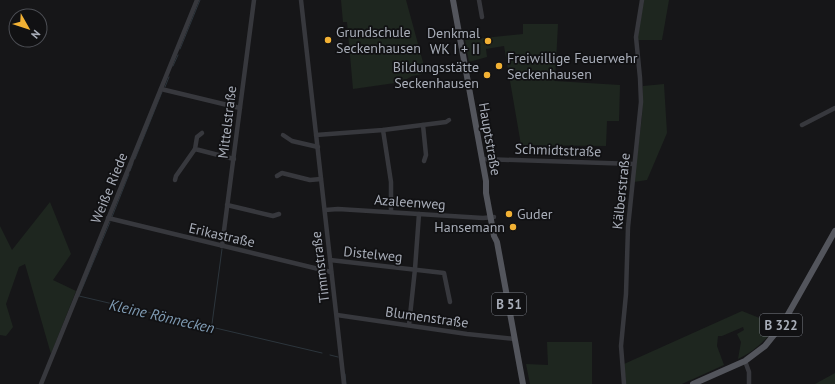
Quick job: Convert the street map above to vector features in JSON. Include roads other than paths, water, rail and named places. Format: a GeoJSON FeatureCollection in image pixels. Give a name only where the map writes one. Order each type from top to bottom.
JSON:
{"type":"FeatureCollection","features":[{"type":"Feature","properties":{"kind":"main road","name":"Hauptstraße"},"geometry":{"type":"LineString","coordinates":[[453,0],[487,187],[490,193],[493,217],[498,235],[497,242],[523,384]]}},
{"type":"Feature","properties":{"kind":"main road","name":"B 322"},"geometry":{"type":"LineString","coordinates":[[693,384],[745,361],[773,338],[782,325],[835,231]]}},
{"type":"Feature","properties":{"kind":"street","name":"Weiße Riede"},"geometry":{"type":"LineString","coordinates":[[41,384],[197,0]]}},
{"type":"Feature","properties":{"kind":"street","name":"Mittelstraße"},"geometry":{"type":"LineString","coordinates":[[222,246],[254,0]]}},
{"type":"Feature","properties":{"kind":"street","name":"Timmstraße"},"geometry":{"type":"LineString","coordinates":[[301,0],[344,384]]}},
{"type":"Feature","properties":{"kind":"street"},"geometry":{"type":"LineString","coordinates":[[479,0],[482,17]]}},
{"type":"Feature","properties":{"kind":"street","name":"Kälberstraße"},"geometry":{"type":"LineString","coordinates":[[624,384],[621,346],[626,294],[628,227],[641,102],[636,30],[642,0]]}},
{"type":"Feature","properties":{"kind":"street"},"geometry":{"type":"LineString","coordinates":[[161,89],[240,108]]}},
{"type":"Feature","properties":{"kind":"street"},"geometry":{"type":"LineString","coordinates":[[802,125],[835,108]]}},
{"type":"Feature","properties":{"kind":"street"},"geometry":{"type":"LineString","coordinates":[[316,135],[383,130],[446,122],[448,120]]}},
{"type":"Feature","properties":{"kind":"street"},"geometry":{"type":"LineString","coordinates":[[423,125],[426,156],[424,161]]}},
{"type":"Feature","properties":{"kind":"street"},"geometry":{"type":"LineString","coordinates":[[383,130],[390,182],[391,212]]}},
{"type":"Feature","properties":{"kind":"street"},"geometry":{"type":"LineString","coordinates":[[175,180],[176,176],[195,149],[197,137],[202,133]]}},
{"type":"Feature","properties":{"kind":"street"},"geometry":{"type":"LineString","coordinates":[[284,135],[292,141],[318,147]]}},
{"type":"Feature","properties":{"kind":"street"},"geometry":{"type":"LineString","coordinates":[[195,149],[234,159]]}},
{"type":"Feature","properties":{"kind":"street","name":"Schmidtstraße"},"geometry":{"type":"LineString","coordinates":[[482,159],[634,164]]}},
{"type":"Feature","properties":{"kind":"street"},"geometry":{"type":"LineString","coordinates":[[277,176],[282,173],[310,180],[321,178]]}},
{"type":"Feature","properties":{"kind":"street"},"geometry":{"type":"LineString","coordinates":[[227,205],[273,216],[279,214]]}},
{"type":"Feature","properties":{"kind":"street","name":"Azaleenweg"},"geometry":{"type":"LineString","coordinates":[[325,210],[338,209],[483,218],[493,217]]}},
{"type":"Feature","properties":{"kind":"street","name":"Distelweg"},"geometry":{"type":"LineString","coordinates":[[409,325],[419,214]]}},
{"type":"Feature","properties":{"kind":"street","name":"Erikastraße"},"geometry":{"type":"LineString","coordinates":[[108,218],[331,272]]}},
{"type":"Feature","properties":{"kind":"street","name":"Distelweg"},"geometry":{"type":"LineString","coordinates":[[330,260],[444,273],[450,302]]}},
{"type":"Feature","properties":{"kind":"street","name":"Blumenstraße"},"geometry":{"type":"LineString","coordinates":[[337,315],[467,334],[515,339]]}},
{"type":"Feature","properties":{"kind":"street"},"geometry":{"type":"LineString","coordinates":[[745,361],[749,384]]}},
{"type":"Feature","properties":{"kind":"waterway","name":"Kleine Rönnecken"},"geometry":{"type":"LineString","coordinates":[[180,49],[200,0]]}},
{"type":"Feature","properties":{"kind":"waterway"},"geometry":{"type":"LineString","coordinates":[[173,66],[178,55]]}},
{"type":"Feature","properties":{"kind":"waterway"},"geometry":{"type":"LineString","coordinates":[[165,87],[169,77]]}},
{"type":"Feature","properties":{"kind":"waterway","name":"Kleine Rönnecken"},"geometry":{"type":"LineString","coordinates":[[135,159],[162,92]]}},
{"type":"Feature","properties":{"kind":"waterway","name":"Kleine Rönnecken"},"geometry":{"type":"LineString","coordinates":[[130,171],[133,163]]}},
{"type":"Feature","properties":{"kind":"waterway","name":"Kleine Rönnecken"},"geometry":{"type":"LineString","coordinates":[[112,217],[129,174]]}},
{"type":"Feature","properties":{"kind":"waterway","name":"Kleine Rönnecken"},"geometry":{"type":"LineString","coordinates":[[110,222],[79,296],[322,353]]}},
{"type":"Feature","properties":{"kind":"waterway"},"geometry":{"type":"LineString","coordinates":[[212,324],[222,249]]}},
{"type":"Feature","properties":{"kind":"waterway"},"geometry":{"type":"LineString","coordinates":[[330,355],[338,357]]}},
{"type":"Feature","properties":{"kind":"waterway","name":"Kleine Rönnecken"},"geometry":{"type":"LineString","coordinates":[[345,374],[346,384]]}},
{"type":"Feature","properties":{"kind":"place","name":"Grundschule Seckenhausen"},"geometry":{"type":"Point","coordinates":[328,40]}},
{"type":"Feature","properties":{"kind":"place","name":"Denkmal WK I + II"},"geometry":{"type":"Point","coordinates":[488,41]}},
{"type":"Feature","properties":{"kind":"place","name":"Freiwillige Feuerwehr Seckenhausen"},"geometry":{"type":"Point","coordinates":[499,66]}},
{"type":"Feature","properties":{"kind":"place","name":"Bildungsstätte Seckenhausen"},"geometry":{"type":"Point","coordinates":[487,75]}},
{"type":"Feature","properties":{"kind":"place","name":"Guder"},"geometry":{"type":"Point","coordinates":[509,214]}},
{"type":"Feature","properties":{"kind":"place","name":"Hansemann"},"geometry":{"type":"Point","coordinates":[513,227]}}]}
